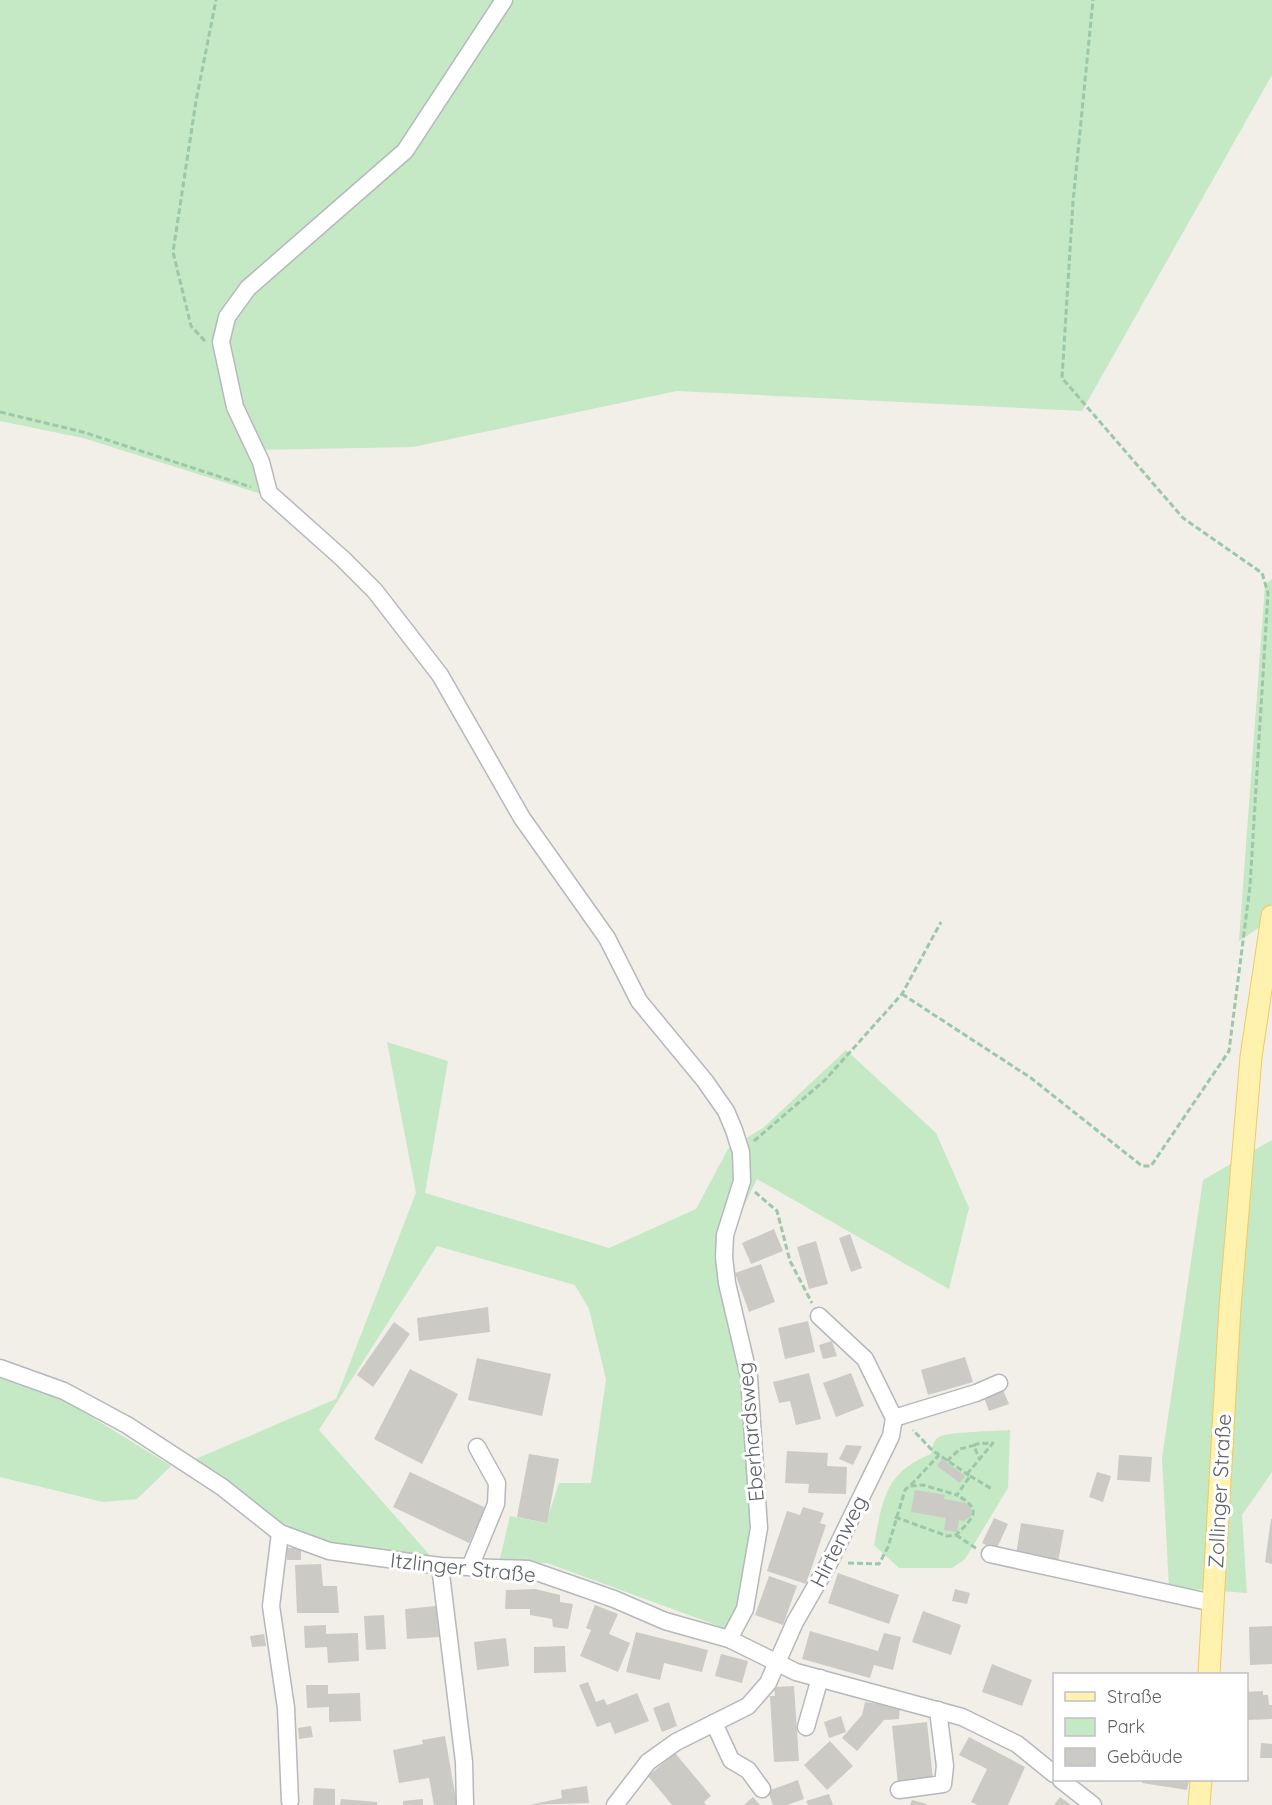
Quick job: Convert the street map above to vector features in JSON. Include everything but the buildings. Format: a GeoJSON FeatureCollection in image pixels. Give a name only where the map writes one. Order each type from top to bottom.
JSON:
{"type":"FeatureCollection","features":[{"type":"Feature","properties":{"kind":"main road","name":"Zollinger Straße"},"geometry":{"type":"LineString","coordinates":[[1209,1673],[1230,1307],[1251,1057],[1272,916]]}},
{"type":"Feature","properties":{"kind":"main road"},"geometry":{"type":"LineString","coordinates":[[1199,1805],[1201,1781]]}},
{"type":"Feature","properties":{"kind":"street"},"geometry":{"type":"LineString","coordinates":[[269,493],[261,462],[235,407],[221,342],[223,330],[234,304],[264,272],[405,151],[504,0]]}},
{"type":"Feature","properties":{"kind":"street","name":"Eberhardsweg"},"geometry":{"type":"LineString","coordinates":[[269,493],[375,591],[440,675],[522,818],[607,938],[639,1001],[705,1081],[726,1111],[741,1152],[742,1181],[725,1235],[724,1257],[727,1283],[749,1377],[759,1528],[745,1608],[729,1639]]}},
{"type":"Feature","properties":{"kind":"street"},"geometry":{"type":"LineString","coordinates":[[819,1316],[865,1359],[902,1422],[999,1383]]}},
{"type":"Feature","properties":{"kind":"street","name":"Itzlinger Straße"},"geometry":{"type":"LineString","coordinates":[[0,1368],[63,1391],[127,1425],[222,1487],[280,1533],[329,1551],[440,1566],[528,1569],[614,1599],[665,1621],[729,1639],[776,1663],[820,1678],[962,1717],[1017,1744],[1053,1773]]}},
{"type":"Feature","properties":{"kind":"street","name":"Hirtenweg"},"geometry":{"type":"LineString","coordinates":[[776,1663],[891,1436],[902,1422]]}},
{"type":"Feature","properties":{"kind":"street"},"geometry":{"type":"LineString","coordinates":[[470,1567],[496,1504],[497,1483],[477,1447]]}},
{"type":"Feature","properties":{"kind":"street"},"geometry":{"type":"LineString","coordinates":[[280,1533],[271,1606],[286,1708],[290,1801]]}},
{"type":"Feature","properties":{"kind":"street"},"geometry":{"type":"LineString","coordinates":[[990,1554],[1213,1603]]}},
{"type":"Feature","properties":{"kind":"street"},"geometry":{"type":"LineString","coordinates":[[440,1566],[464,1762],[465,1805]]}},
{"type":"Feature","properties":{"kind":"street"},"geometry":{"type":"LineString","coordinates":[[615,1805],[648,1762],[676,1742],[748,1706],[768,1683],[776,1663]]}},
{"type":"Feature","properties":{"kind":"street"},"geometry":{"type":"LineString","coordinates":[[806,1727],[820,1678]]}},
{"type":"Feature","properties":{"kind":"street"},"geometry":{"type":"LineString","coordinates":[[899,1790],[943,1784],[945,1766],[938,1710]]}},
{"type":"Feature","properties":{"kind":"street"},"geometry":{"type":"LineString","coordinates":[[714,1723],[731,1760],[748,1770],[762,1789]]}},
{"type":"Feature","properties":{"kind":"street"},"geometry":{"type":"LineString","coordinates":[[1063,1781],[1093,1805]]}},
{"type":"Feature","properties":{"kind":"path"},"geometry":{"type":"LineString","coordinates":[[216,0],[196,101],[173,252],[191,326],[225,362]]}},
{"type":"Feature","properties":{"kind":"path"},"geometry":{"type":"LineString","coordinates":[[902,994],[1031,1078],[1142,1166],[1151,1166],[1229,1051],[1250,886],[1268,593],[1262,573],[1183,518],[1062,378],[1074,202],[1093,0]]}},
{"type":"Feature","properties":{"kind":"path"},"geometry":{"type":"LineString","coordinates":[[0,412],[83,432],[269,493]]}},
{"type":"Feature","properties":{"kind":"path"},"geometry":{"type":"LineString","coordinates":[[741,1152],[825,1080],[902,994],[941,922]]}},
{"type":"Feature","properties":{"kind":"path"},"geometry":{"type":"LineString","coordinates":[[742,1181],[777,1211],[790,1261],[819,1316]]}},
{"type":"Feature","properties":{"kind":"path"},"geometry":{"type":"LineString","coordinates":[[902,1422],[947,1461],[992,1489]]}},
{"type":"Feature","properties":{"kind":"path"},"geometry":{"type":"LineString","coordinates":[[947,1461],[960,1449],[976,1444],[993,1443],[979,1458],[957,1495]]}},
{"type":"Feature","properties":{"kind":"path"},"geometry":{"type":"LineString","coordinates":[[976,1444],[979,1458]]}},
{"type":"Feature","properties":{"kind":"path"},"geometry":{"type":"LineString","coordinates":[[828,1563],[879,1564],[888,1547],[895,1516],[909,1486],[939,1455]]}},
{"type":"Feature","properties":{"kind":"path"},"geometry":{"type":"LineString","coordinates":[[909,1486],[923,1485],[957,1495],[970,1503],[974,1508],[973,1515],[957,1535]]}},
{"type":"Feature","properties":{"kind":"path"},"geometry":{"type":"LineString","coordinates":[[895,1516],[947,1536],[957,1535],[972,1547],[990,1554]]}},
{"type":"Feature","properties":{"kind":"green space"},"geometry":{"type":"Polygon","coordinates":[[[0,0],[1272,0],[1272,75],[1082,411],[677,391],[413,447],[254,450],[268,496],[83,438],[0,421],[0,0]]]}},
{"type":"Feature","properties":{"kind":"green space"},"geometry":{"type":"Polygon","coordinates":[[[1272,579],[1272,919],[1239,941],[1265,585],[1272,579]]]}},
{"type":"Feature","properties":{"kind":"green space"},"geometry":{"type":"Polygon","coordinates":[[[387,1042],[448,1061],[425,1193],[609,1248],[696,1209],[728,1149],[763,1128],[846,1050],[936,1133],[969,1208],[949,1289],[757,1179],[730,1235],[714,1256],[741,1378],[750,1527],[743,1603],[727,1629],[547,1563],[499,1563],[510,1516],[546,1523],[559,1483],[591,1483],[606,1379],[589,1309],[575,1285],[437,1246],[319,1430],[435,1561],[305,1550],[186,1463],[336,1399],[416,1193],[387,1042]]]}},
{"type":"Feature","properties":{"kind":"green space"},"geometry":{"type":"Polygon","coordinates":[[[1272,1140],[1272,1472],[1242,1515],[1247,1593],[1169,1587],[1162,1458],[1203,1180],[1272,1140]]]}},
{"type":"Feature","properties":{"kind":"green space"},"geometry":{"type":"Polygon","coordinates":[[[0,1377],[66,1401],[171,1466],[137,1499],[103,1502],[0,1477],[0,1377]]]}},
{"type":"Feature","properties":{"kind":"green space"},"geometry":{"type":"Polygon","coordinates":[[[1010,1430],[1008,1488],[965,1559],[952,1568],[899,1568],[874,1545],[880,1514],[888,1490],[904,1470],[931,1454],[933,1444],[939,1437],[951,1434],[1010,1430]]]}}]}
